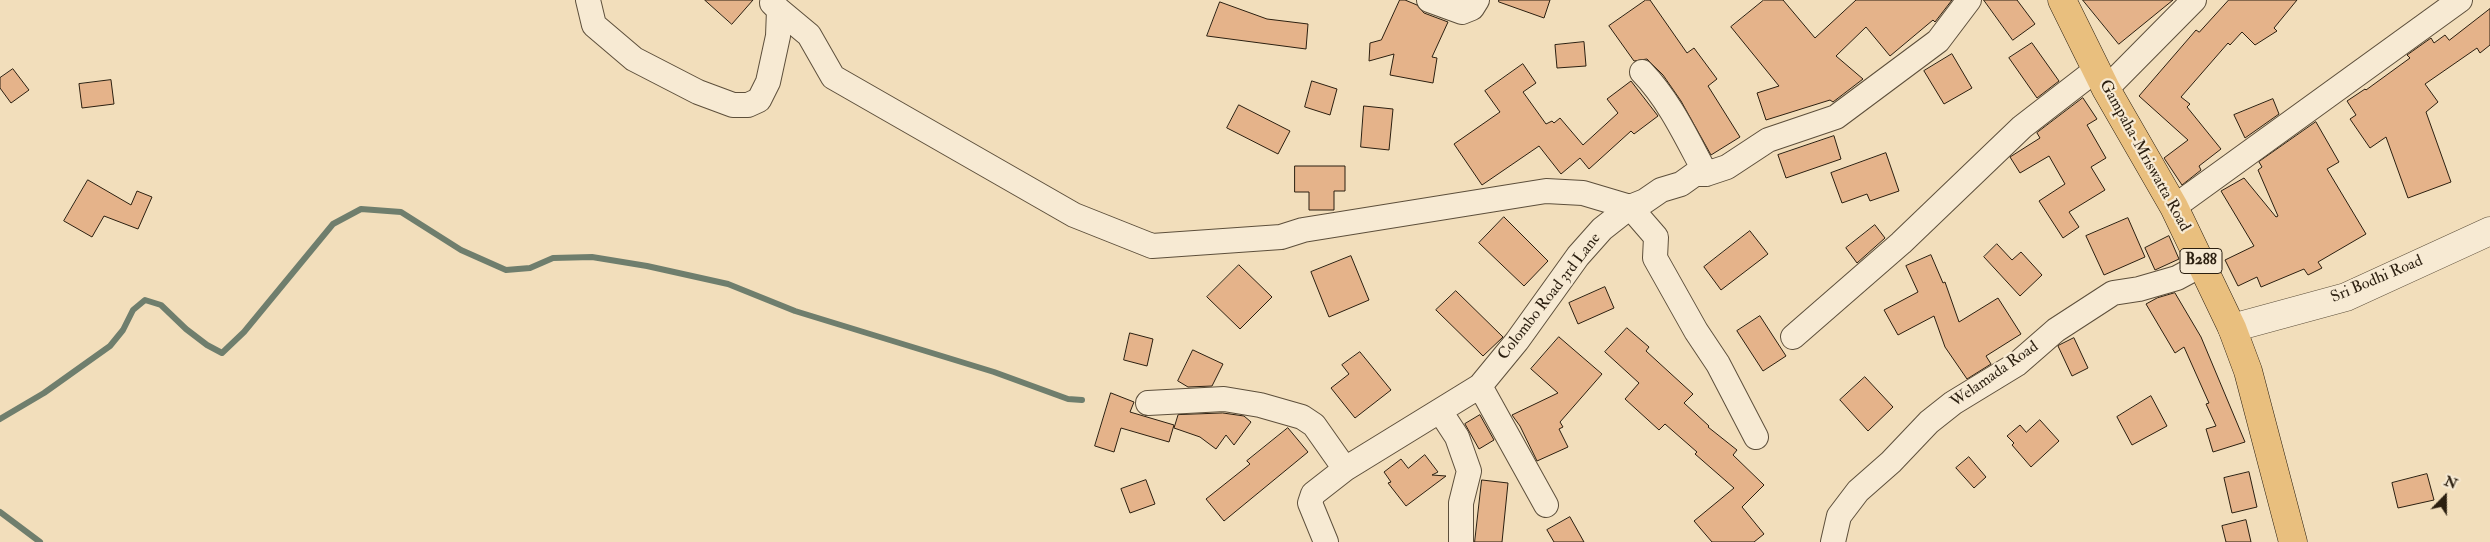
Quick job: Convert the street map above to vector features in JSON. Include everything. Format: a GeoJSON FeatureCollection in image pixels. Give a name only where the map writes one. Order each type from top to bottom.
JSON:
{"type":"FeatureCollection","features":[{"type":"Feature","properties":{"kind":"main road","name":"Gampaha-Mriswatta Road"},"geometry":{"type":"LineString","coordinates":[[2062,0],[2102,79],[2174,207],[2203,264],[2232,328],[2248,372],[2293,542]]}},
{"type":"Feature","properties":{"kind":"street"},"geometry":{"type":"LineString","coordinates":[[588,0],[594,26],[634,59],[698,92],[733,105],[748,105],[759,100],[768,82],[778,36],[774,5]]}},
{"type":"Feature","properties":{"kind":"street"},"geometry":{"type":"LineString","coordinates":[[1429,0],[1462,12],[1472,8],[1477,0]]}},
{"type":"Feature","properties":{"kind":"street","name":"Colombo Road 3rd Lane"},"geometry":{"type":"LineString","coordinates":[[1326,542],[1310,503],[1313,494],[1345,469],[1480,386],[1517,341],[1578,256],[1602,229],[1630,207],[1644,201],[1660,190],[1681,184],[1695,174],[1706,174],[1727,167],[1768,140],[1836,116],[1938,41],[1969,0]]}},
{"type":"Feature","properties":{"kind":"street"},"geometry":{"type":"LineString","coordinates":[[1793,337],[1901,243],[2022,127],[2102,79],[2194,0]]}},
{"type":"Feature","properties":{"kind":"street"},"geometry":{"type":"LineString","coordinates":[[2174,207],[2460,0]]}},
{"type":"Feature","properties":{"kind":"street"},"geometry":{"type":"LineString","coordinates":[[774,5],[809,36],[833,77],[1074,215],[1152,246],[1281,237],[1303,230],[1546,191],[1583,193],[1630,207],[1656,237],[1655,258],[1691,322],[1718,364],[1756,438]]}},
{"type":"Feature","properties":{"kind":"street"},"geometry":{"type":"LineString","coordinates":[[1642,72],[1655,85],[1674,115],[1706,174]]}},
{"type":"Feature","properties":{"kind":"street","name":"Sri Bodhi Road"},"geometry":{"type":"LineString","coordinates":[[2232,328],[2346,297],[2490,231]]}},
{"type":"Feature","properties":{"kind":"street","name":"Welamada Road"},"geometry":{"type":"LineString","coordinates":[[1833,542],[1839,516],[1858,492],[1891,462],[1929,422],[1953,403],[2016,364],[2056,330],[2113,294],[2177,278],[2203,264]]}},
{"type":"Feature","properties":{"kind":"street"},"geometry":{"type":"LineString","coordinates":[[1480,386],[1546,505]]}},
{"type":"Feature","properties":{"kind":"street"},"geometry":{"type":"LineString","coordinates":[[1148,403],[1224,398],[1260,405],[1302,418],[1314,425],[1345,469]]}},
{"type":"Feature","properties":{"kind":"street"},"geometry":{"type":"LineString","coordinates":[[1440,411],[1457,437],[1469,471],[1461,503],[1461,542]]}},
{"type":"Feature","properties":{"kind":"building"},"geometry":{"type":"Polygon","coordinates":[[[705,0],[753,0],[732,24],[705,0]]]}},
{"type":"Feature","properties":{"kind":"building"},"geometry":{"type":"Polygon","coordinates":[[[1400,0],[1417,5],[1424,13],[1448,22],[1432,57],[1437,58],[1433,83],[1390,75],[1394,54],[1369,61],[1370,43],[1381,40],[1400,0]]]}},
{"type":"Feature","properties":{"kind":"building"},"geometry":{"type":"Polygon","coordinates":[[[1499,0],[1550,0],[1544,18],[1499,2],[1499,0]]]}},
{"type":"Feature","properties":{"kind":"building"},"geometry":{"type":"Polygon","coordinates":[[[1646,0],[1650,0],[1687,53],[1694,48],[1717,79],[1708,86],[1740,137],[1711,155],[1681,101],[1663,75],[1647,59],[1634,61],[1609,26],[1646,0]]]}},
{"type":"Feature","properties":{"kind":"building"},"geometry":{"type":"Polygon","coordinates":[[[1764,0],[1783,0],[1815,38],[1856,0],[1952,0],[1935,22],[1933,20],[1890,56],[1866,27],[1836,56],[1863,79],[1833,102],[1830,100],[1766,120],[1757,93],[1779,86],[1731,27],[1764,0]]]}},
{"type":"Feature","properties":{"kind":"building"},"geometry":{"type":"Polygon","coordinates":[[[1984,0],[2017,0],[2035,24],[2013,40],[1984,0]]]}},
{"type":"Feature","properties":{"kind":"building"},"geometry":{"type":"Polygon","coordinates":[[[2083,0],[2173,0],[2119,44],[2083,0]]]}},
{"type":"Feature","properties":{"kind":"building"},"geometry":{"type":"Polygon","coordinates":[[[2229,0],[2297,0],[2274,28],[2277,31],[2255,45],[2242,32],[2230,45],[2228,43],[2181,97],[2190,104],[2187,107],[2221,149],[2199,166],[2201,170],[2182,185],[2164,158],[2188,140],[2139,96],[2196,30],[2199,32],[2229,0]]]}},
{"type":"Feature","properties":{"kind":"building"},"geometry":{"type":"Polygon","coordinates":[[[1220,2],[1267,19],[1308,24],[1306,49],[1207,36],[1220,2]]]}},
{"type":"Feature","properties":{"kind":"building"},"geometry":{"type":"Polygon","coordinates":[[[2490,9],[2490,45],[2480,53],[2477,48],[2425,84],[2438,102],[2426,112],[2451,182],[2408,198],[2386,137],[2370,148],[2350,119],[2356,115],[2347,101],[2366,90],[2410,58],[2407,55],[2431,38],[2434,43],[2445,35],[2449,40],[2490,9]]]}},
{"type":"Feature","properties":{"kind":"building"},"geometry":{"type":"Polygon","coordinates":[[[1584,42],[1586,66],[1557,68],[1555,45],[1584,42]]]}},
{"type":"Feature","properties":{"kind":"building"},"geometry":{"type":"Polygon","coordinates":[[[2032,43],[2059,81],[2037,98],[2009,58],[2032,43]]]}},
{"type":"Feature","properties":{"kind":"building"},"geometry":{"type":"Polygon","coordinates":[[[1952,54],[1972,88],[1944,104],[1924,71],[1952,54]]]}},
{"type":"Feature","properties":{"kind":"building"},"geometry":{"type":"Polygon","coordinates":[[[1523,64],[1536,83],[1523,92],[1546,124],[1552,121],[1554,123],[1560,118],[1583,145],[1618,113],[1607,99],[1631,81],[1658,116],[1634,134],[1631,131],[1589,169],[1580,158],[1561,174],[1539,146],[1482,185],[1454,144],[1500,112],[1485,91],[1523,64]]]}},
{"type":"Feature","properties":{"kind":"building"},"geometry":{"type":"Polygon","coordinates":[[[13,69],[29,90],[11,103],[0,88],[0,78],[13,69]]]}},
{"type":"Feature","properties":{"kind":"building"},"geometry":{"type":"Polygon","coordinates":[[[111,80],[114,104],[82,108],[79,84],[111,80]]]}},
{"type":"Feature","properties":{"kind":"building"},"geometry":{"type":"Polygon","coordinates":[[[1312,81],[1337,89],[1330,115],[1305,107],[1312,81]]]}},
{"type":"Feature","properties":{"kind":"building"},"geometry":{"type":"Polygon","coordinates":[[[2083,98],[2097,119],[2087,125],[2106,158],[2091,167],[2105,190],[2069,212],[2079,227],[2063,238],[2039,201],[2065,184],[2049,156],[2020,173],[2010,157],[2040,138],[2037,133],[2083,98]]]}},
{"type":"Feature","properties":{"kind":"building"},"geometry":{"type":"Polygon","coordinates":[[[2273,99],[2279,114],[2245,138],[2234,115],[2273,99]]]}},
{"type":"Feature","properties":{"kind":"building"},"geometry":{"type":"Polygon","coordinates":[[[1239,105],[1290,131],[1278,154],[1227,128],[1239,105]]]}},
{"type":"Feature","properties":{"kind":"building"},"geometry":{"type":"Polygon","coordinates":[[[1364,106],[1393,109],[1389,150],[1361,147],[1364,106]]]}},
{"type":"Feature","properties":{"kind":"building"},"geometry":{"type":"Polygon","coordinates":[[[2316,122],[2339,162],[2327,169],[2366,234],[2318,262],[2322,268],[2308,275],[2304,269],[2261,287],[2257,277],[2238,286],[2225,260],[2254,246],[2221,191],[2244,178],[2276,217],[2278,216],[2258,170],[2262,167],[2259,162],[2316,122]]]}},
{"type":"Feature","properties":{"kind":"building"},"geometry":{"type":"Polygon","coordinates":[[[1834,136],[1841,159],[1786,178],[1778,155],[1834,136]]]}},
{"type":"Feature","properties":{"kind":"building"},"geometry":{"type":"Polygon","coordinates":[[[1886,153],[1899,191],[1870,201],[1867,194],[1842,203],[1831,173],[1886,153]]]}},
{"type":"Feature","properties":{"kind":"building"},"geometry":{"type":"Polygon","coordinates":[[[1295,166],[1345,166],[1345,191],[1334,191],[1334,210],[1309,210],[1309,192],[1295,192],[1295,166]]]}},
{"type":"Feature","properties":{"kind":"building"},"geometry":{"type":"Polygon","coordinates":[[[88,180],[131,205],[137,191],[152,197],[138,229],[104,216],[92,237],[64,221],[88,180]]]}},
{"type":"Feature","properties":{"kind":"building"},"geometry":{"type":"Polygon","coordinates":[[[1504,217],[1548,261],[1524,286],[1479,243],[1504,217]]]}},
{"type":"Feature","properties":{"kind":"building"},"geometry":{"type":"Polygon","coordinates":[[[2128,218],[2145,257],[2104,275],[2086,236],[2128,218]]]}},
{"type":"Feature","properties":{"kind":"building"},"geometry":{"type":"Polygon","coordinates":[[[1875,225],[1885,238],[1857,263],[1846,248],[1875,225]]]}},
{"type":"Feature","properties":{"kind":"building"},"geometry":{"type":"Polygon","coordinates":[[[1750,231],[1768,254],[1721,290],[1704,267],[1750,231]]]}},
{"type":"Feature","properties":{"kind":"building"},"geometry":{"type":"Polygon","coordinates":[[[2169,236],[2179,259],[2155,270],[2145,248],[2169,236]]]}},
{"type":"Feature","properties":{"kind":"building"},"geometry":{"type":"Polygon","coordinates":[[[1997,244],[2012,260],[2021,252],[2042,275],[2020,296],[1984,257],[1997,244]]]}},
{"type":"Feature","properties":{"kind":"building"},"geometry":{"type":"Polygon","coordinates":[[[1931,255],[1943,283],[1945,282],[1959,322],[1998,298],[2021,334],[1986,356],[1991,364],[1967,379],[1945,347],[1934,316],[1898,335],[1884,310],[1918,292],[1906,266],[1931,255]]]}},
{"type":"Feature","properties":{"kind":"building"},"geometry":{"type":"Polygon","coordinates":[[[1351,256],[1369,300],[1329,317],[1311,272],[1351,256]]]}},
{"type":"Feature","properties":{"kind":"building"},"geometry":{"type":"Polygon","coordinates":[[[1239,265],[1272,297],[1240,329],[1207,297],[1239,265]]]}},
{"type":"Feature","properties":{"kind":"building"},"geometry":{"type":"Polygon","coordinates":[[[1605,287],[1614,308],[1578,324],[1569,303],[1605,287]]]}},
{"type":"Feature","properties":{"kind":"building"},"geometry":{"type":"Polygon","coordinates":[[[1456,291],[1503,337],[1483,356],[1436,310],[1456,291]]]}},
{"type":"Feature","properties":{"kind":"building"},"geometry":{"type":"Polygon","coordinates":[[[2175,293],[2201,337],[2245,442],[2213,452],[2206,429],[2216,426],[2206,404],[2209,403],[2184,347],[2175,353],[2146,304],[2157,298],[2175,293]]]}},
{"type":"Feature","properties":{"kind":"building"},"geometry":{"type":"Polygon","coordinates":[[[1760,316],[1786,356],[1763,371],[1737,331],[1760,316]]]}},
{"type":"Feature","properties":{"kind":"building"},"geometry":{"type":"Polygon","coordinates":[[[1627,328],[1649,347],[1646,351],[1693,394],[1684,403],[1708,427],[1737,450],[1733,455],[1764,485],[1742,507],[1764,534],[1754,542],[1712,542],[1694,521],[1734,488],[1695,454],[1697,452],[1665,424],[1659,430],[1625,399],[1639,383],[1605,352],[1627,328]]]}},
{"type":"Feature","properties":{"kind":"building"},"geometry":{"type":"Polygon","coordinates":[[[1130,333],[1153,339],[1147,366],[1124,360],[1130,333]]]}},
{"type":"Feature","properties":{"kind":"building"},"geometry":{"type":"Polygon","coordinates":[[[1559,337],[1602,374],[1560,422],[1563,427],[1559,429],[1568,447],[1537,461],[1520,426],[1512,415],[1558,393],[1531,369],[1559,337]]]}},
{"type":"Feature","properties":{"kind":"building"},"geometry":{"type":"Polygon","coordinates":[[[2074,338],[2088,368],[2072,376],[2058,346],[2074,338]]]}},
{"type":"Feature","properties":{"kind":"building"},"geometry":{"type":"Polygon","coordinates":[[[1193,350],[1223,364],[1212,386],[1188,387],[1178,381],[1193,350]]]}},
{"type":"Feature","properties":{"kind":"building"},"geometry":{"type":"Polygon","coordinates":[[[1360,352],[1391,390],[1355,418],[1331,388],[1349,374],[1342,365],[1360,352]]]}},
{"type":"Feature","properties":{"kind":"building"},"geometry":{"type":"Polygon","coordinates":[[[1865,377],[1893,407],[1868,431],[1840,400],[1865,377]]]}},
{"type":"Feature","properties":{"kind":"building"},"geometry":{"type":"Polygon","coordinates":[[[1111,393],[1134,402],[1130,412],[1174,425],[1169,442],[1121,428],[1114,452],[1095,446],[1111,393]]]}},
{"type":"Feature","properties":{"kind":"building"},"geometry":{"type":"Polygon","coordinates":[[[2151,396],[2167,426],[2132,445],[2117,417],[2151,396]]]}},
{"type":"Feature","properties":{"kind":"building"},"geometry":{"type":"Polygon","coordinates":[[[1223,413],[1244,416],[1251,422],[1234,445],[1226,435],[1216,449],[1200,437],[1174,428],[1178,415],[1223,413]]]}},
{"type":"Feature","properties":{"kind":"building"},"geometry":{"type":"Polygon","coordinates":[[[1480,415],[1494,440],[1479,449],[1465,424],[1480,415]]]}},
{"type":"Feature","properties":{"kind":"building"},"geometry":{"type":"Polygon","coordinates":[[[2040,420],[2059,441],[2031,467],[2012,445],[2014,443],[2007,436],[2020,425],[2026,432],[2040,420]]]}},
{"type":"Feature","properties":{"kind":"building"},"geometry":{"type":"Polygon","coordinates":[[[1288,428],[1308,452],[1224,521],[1206,499],[1250,464],[1247,461],[1288,428]]]}},
{"type":"Feature","properties":{"kind":"building"},"geometry":{"type":"Polygon","coordinates":[[[1425,455],[1438,472],[1432,475],[1446,476],[1406,506],[1388,483],[1391,482],[1384,472],[1401,459],[1408,468],[1425,455]]]}},
{"type":"Feature","properties":{"kind":"building"},"geometry":{"type":"Polygon","coordinates":[[[1969,457],[1986,477],[1974,488],[1956,468],[1969,457]]]}},
{"type":"Feature","properties":{"kind":"building"},"geometry":{"type":"Polygon","coordinates":[[[2249,472],[2257,507],[2232,513],[2224,478],[2249,472]]]}},
{"type":"Feature","properties":{"kind":"building"},"geometry":{"type":"Polygon","coordinates":[[[2427,474],[2434,500],[2398,508],[2392,483],[2427,474]]]}},
{"type":"Feature","properties":{"kind":"building"},"geometry":{"type":"Polygon","coordinates":[[[1146,480],[1155,504],[1130,513],[1121,489],[1146,480]]]}},
{"type":"Feature","properties":{"kind":"building"},"geometry":{"type":"Polygon","coordinates":[[[1482,480],[1508,483],[1502,542],[1475,542],[1482,480]]]}},
{"type":"Feature","properties":{"kind":"building"},"geometry":{"type":"Polygon","coordinates":[[[1570,517],[1584,542],[1554,542],[1547,530],[1570,517]]]}},
{"type":"Feature","properties":{"kind":"building"},"geometry":{"type":"Polygon","coordinates":[[[2246,520],[2251,542],[2226,542],[2222,526],[2246,520]]]}},
{"type":"Feature","properties":{"kind":"waterway"},"geometry":{"type":"LineString","coordinates":[[0,419],[44,393],[110,346],[123,330],[133,310],[145,300],[161,305],[186,329],[207,345],[222,353],[244,332],[333,224],[361,209],[401,212],[461,250],[506,270],[530,268],[553,258],[592,257],[647,266],[728,284],[795,311],[994,372],[1068,399],[1082,400]]}},
{"type":"Feature","properties":{"kind":"waterway"},"geometry":{"type":"LineString","coordinates":[[0,512],[40,542]]}}]}
